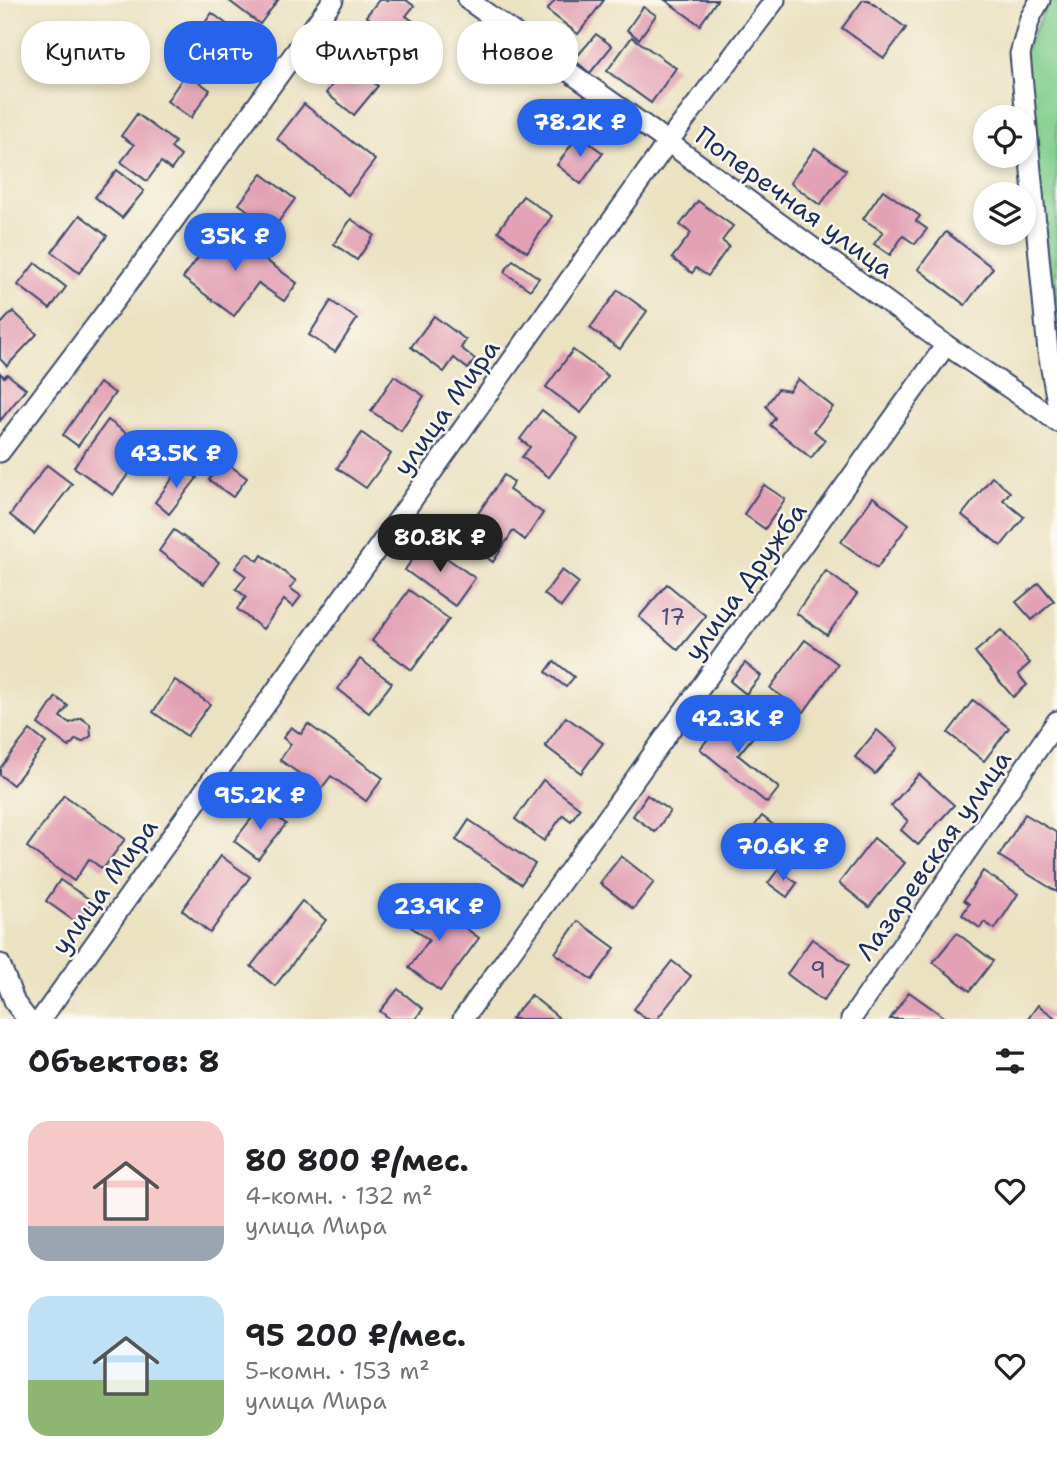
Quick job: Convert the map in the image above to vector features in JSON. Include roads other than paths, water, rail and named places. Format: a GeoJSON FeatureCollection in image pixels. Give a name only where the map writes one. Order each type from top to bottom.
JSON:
{"type":"FeatureCollection","features":[{"type":"Feature","properties":{"kind":"street"},"geometry":{"type":"LineString","coordinates":[[0,453],[137,271],[332,0]]}},
{"type":"Feature","properties":{"kind":"street","name":"Поперечная улица"},"geometry":{"type":"LineString","coordinates":[[468,0],[1057,422]]}},
{"type":"Feature","properties":{"kind":"street","name":"улица Мира"},"geometry":{"type":"LineString","coordinates":[[41,1019],[668,142],[775,0]]}},
{"type":"Feature","properties":{"kind":"street"},"geometry":{"type":"LineString","coordinates":[[1040,0],[1030,18],[1020,54],[1048,352],[1057,402]]}},
{"type":"Feature","properties":{"kind":"street","name":"улица Дружба"},"geometry":{"type":"LineString","coordinates":[[463,1019],[946,345]]}},
{"type":"Feature","properties":{"kind":"street","name":"Лазаревская улица"},"geometry":{"type":"LineString","coordinates":[[850,1019],[1057,721]]}},
{"type":"Feature","properties":{"kind":"street"},"geometry":{"type":"LineString","coordinates":[[0,964],[15,1003],[27,1019]]}}]}
